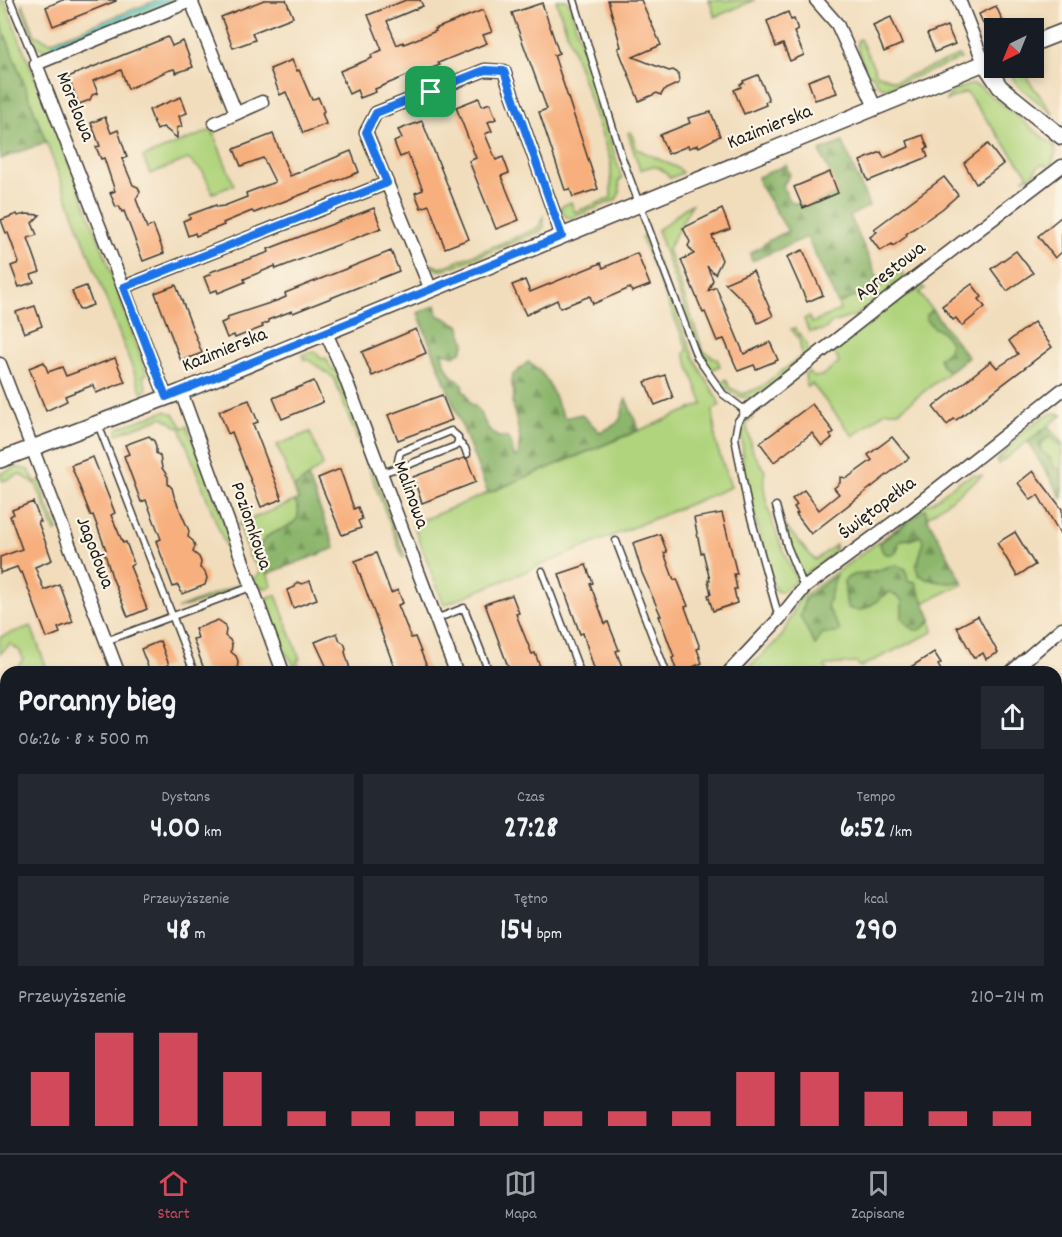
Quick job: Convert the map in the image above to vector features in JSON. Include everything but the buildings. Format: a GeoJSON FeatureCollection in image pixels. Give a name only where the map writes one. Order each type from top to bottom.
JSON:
{"type":"FeatureCollection","features":[{"type":"Feature","properties":{"kind":"street","name":"Morelowa"},"geometry":{"type":"LineString","coordinates":[[166,397],[36,64],[192,0],[236,113]]}},
{"type":"Feature","properties":{"kind":"street"},"geometry":{"type":"LineString","coordinates":[[816,0],[837,24],[875,107]]}},
{"type":"Feature","properties":{"kind":"street"},"geometry":{"type":"LineString","coordinates":[[959,0],[984,51]]}},
{"type":"Feature","properties":{"kind":"street"},"geometry":{"type":"LineString","coordinates":[[1044,39],[1062,32]]}},
{"type":"Feature","properties":{"kind":"street","name":"Kazimierska"},"geometry":{"type":"LineString","coordinates":[[0,460],[181,392],[984,63]]}},
{"type":"Feature","properties":{"kind":"street"},"geometry":{"type":"LineString","coordinates":[[431,290],[366,132],[376,113],[485,70],[504,71],[562,236]]}},
{"type":"Feature","properties":{"kind":"street"},"geometry":{"type":"LineString","coordinates":[[996,78],[1000,87],[1062,137]]}},
{"type":"Feature","properties":{"kind":"street"},"geometry":{"type":"LineString","coordinates":[[215,123],[262,102]]}},
{"type":"Feature","properties":{"kind":"street","name":"Agrestowa"},"geometry":{"type":"LineString","coordinates":[[747,411],[897,292],[1062,166]]}},
{"type":"Feature","properties":{"kind":"street"},"geometry":{"type":"LineString","coordinates":[[124,287],[387,183]]}},
{"type":"Feature","properties":{"kind":"street","name":"Malinowa"},"geometry":{"type":"LineString","coordinates":[[326,333],[454,666]]}},
{"type":"Feature","properties":{"kind":"street","name":"Jagodowa"},"geometry":{"type":"LineString","coordinates":[[0,364],[116,666]]}},
{"type":"Feature","properties":{"kind":"street","name":"Świętopełka"},"geometry":{"type":"LineString","coordinates":[[735,666],[779,619],[804,588],[913,508],[1062,390]]}},
{"type":"Feature","properties":{"kind":"street","name":"Poziomkowa"},"geometry":{"type":"LineString","coordinates":[[181,392],[281,666]]}},
{"type":"Feature","properties":{"kind":"street"},"geometry":{"type":"LineString","coordinates":[[1018,666],[1062,628]]}},
{"type":"Feature","properties":{"kind":"lane"},"geometry":{"type":"LineString","coordinates":[[574,0],[622,158],[697,357],[723,394],[747,411],[738,421],[735,438],[748,507],[779,619]]}},
{"type":"Feature","properties":{"kind":"lane"},"geometry":{"type":"LineString","coordinates":[[12,1],[36,64]]}},
{"type":"Feature","properties":{"kind":"lane"},"geometry":{"type":"LineString","coordinates":[[98,423],[192,666]]}},
{"type":"Feature","properties":{"kind":"lane"},"geometry":{"type":"LineString","coordinates":[[405,466],[398,460],[400,452],[451,432],[458,437],[467,454]]}},
{"type":"Feature","properties":{"kind":"lane"},"geometry":{"type":"LineString","coordinates":[[381,473],[456,446],[459,442]]}},
{"type":"Feature","properties":{"kind":"lane"},"geometry":{"type":"LineString","coordinates":[[776,506],[787,546],[804,588]]}},
{"type":"Feature","properties":{"kind":"lane"},"geometry":{"type":"LineString","coordinates":[[616,541],[664,666]]}},
{"type":"Feature","properties":{"kind":"lane"},"geometry":{"type":"LineString","coordinates":[[542,571],[578,666]]}},
{"type":"Feature","properties":{"kind":"lane"},"geometry":{"type":"LineString","coordinates":[[106,641],[251,588]]}},
{"type":"Feature","properties":{"kind":"lane"},"geometry":{"type":"LineString","coordinates":[[435,619],[464,608],[487,666]]}},
{"type":"Feature","properties":{"kind":"green space"},"geometry":{"type":"Polygon","coordinates":[[[0,0],[4,0],[102,247],[147,374],[143,376],[147,389],[142,393],[0,21],[0,0]]]}},
{"type":"Feature","properties":{"kind":"green space"},"geometry":{"type":"Polygon","coordinates":[[[157,0],[180,0],[47,51],[37,46],[22,8],[23,4],[35,35],[50,42],[157,0]]]}},
{"type":"Feature","properties":{"kind":"green space"},"geometry":{"type":"Polygon","coordinates":[[[556,0],[567,0],[570,6],[622,179],[619,180],[620,192],[616,200],[571,218],[566,217],[560,207],[571,202],[575,212],[611,198],[611,162],[556,0]]]}},
{"type":"Feature","properties":{"kind":"green space"},"geometry":{"type":"Polygon","coordinates":[[[709,0],[755,0],[715,17],[709,0]]]}},
{"type":"Feature","properties":{"kind":"green space"},"geometry":{"type":"Polygon","coordinates":[[[0,21],[46,142],[0,159],[0,21]]]}},
{"type":"Feature","properties":{"kind":"green space"},"geometry":{"type":"Polygon","coordinates":[[[860,39],[877,74],[895,81],[959,56],[961,59],[885,89],[877,84],[872,74],[868,75],[858,49],[857,41],[860,39]]]}},
{"type":"Feature","properties":{"kind":"green space"},"geometry":{"type":"Polygon","coordinates":[[[1013,78],[1027,78],[1054,115],[1017,85],[1013,78]]]}},
{"type":"Feature","properties":{"kind":"green space"},"geometry":{"type":"Polygon","coordinates":[[[972,84],[980,87],[1054,146],[1056,152],[1052,163],[1047,167],[1045,164],[1040,166],[1032,176],[1025,178],[1028,175],[966,92],[945,101],[953,91],[972,84]]]}},
{"type":"Feature","properties":{"kind":"green space"},"geometry":{"type":"Polygon","coordinates":[[[212,130],[234,185],[213,193],[203,172],[188,159],[150,174],[143,157],[212,130]]]}},
{"type":"Feature","properties":{"kind":"green space"},"geometry":{"type":"Polygon","coordinates":[[[631,132],[637,149],[680,169],[682,173],[670,178],[657,167],[640,170],[628,133],[631,132]]]}},
{"type":"Feature","properties":{"kind":"green space"},"geometry":{"type":"Polygon","coordinates":[[[843,142],[869,206],[850,216],[881,285],[838,304],[807,237],[752,261],[750,254],[788,231],[759,184],[758,177],[786,165],[790,175],[783,185],[787,196],[793,203],[801,203],[803,208],[838,193],[820,151],[843,142]]]}},
{"type":"Feature","properties":{"kind":"green space"},"geometry":{"type":"Polygon","coordinates":[[[692,204],[668,249],[703,351],[717,359],[720,366],[711,370],[701,355],[657,230],[692,204]]]}},
{"type":"Feature","properties":{"kind":"green space"},"geometry":{"type":"Polygon","coordinates":[[[543,217],[544,228],[539,232],[445,270],[437,270],[430,264],[441,268],[538,228],[543,217]]]}},
{"type":"Feature","properties":{"kind":"green space"},"geometry":{"type":"Polygon","coordinates":[[[647,235],[694,358],[720,405],[713,410],[716,444],[731,487],[444,605],[413,524],[703,404],[684,353],[688,351],[641,237],[647,235]]]}},
{"type":"Feature","properties":{"kind":"green space"},"geometry":{"type":"Polygon","coordinates":[[[900,271],[905,277],[896,283],[885,296],[856,315],[832,323],[824,330],[809,332],[804,319],[809,317],[812,323],[840,310],[838,304],[881,285],[900,271]]]}},
{"type":"Feature","properties":{"kind":"green space"},"geometry":{"type":"Polygon","coordinates":[[[919,284],[925,289],[919,293],[968,357],[899,411],[886,411],[853,436],[812,384],[807,387],[805,375],[808,372],[814,377],[821,376],[839,363],[833,348],[891,301],[918,290],[916,285],[919,284]]]}},
{"type":"Feature","properties":{"kind":"green space"},"geometry":{"type":"Polygon","coordinates":[[[436,305],[438,315],[459,325],[465,343],[461,352],[454,356],[441,352],[448,370],[453,378],[463,385],[462,390],[466,393],[470,403],[477,408],[488,428],[498,437],[506,437],[511,442],[514,456],[518,457],[520,437],[512,401],[514,393],[511,380],[513,375],[528,362],[547,381],[565,418],[581,414],[600,432],[614,426],[619,420],[626,399],[639,430],[488,493],[418,313],[436,305]]]}},
{"type":"Feature","properties":{"kind":"green space"},"geometry":{"type":"Polygon","coordinates":[[[932,310],[968,357],[949,371],[942,366],[939,358],[949,350],[950,343],[942,331],[934,328],[926,319],[932,310]]]}},
{"type":"Feature","properties":{"kind":"green space"},"geometry":{"type":"Polygon","coordinates":[[[795,328],[807,344],[809,356],[758,396],[741,397],[727,390],[719,381],[723,382],[726,379],[730,388],[743,394],[759,388],[802,356],[799,339],[791,329],[795,328]]]}},
{"type":"Feature","properties":{"kind":"green space"},"geometry":{"type":"Polygon","coordinates":[[[316,352],[322,359],[326,358],[331,368],[337,371],[354,410],[365,448],[405,557],[403,558],[334,378],[307,359],[304,360],[302,355],[316,352]]]}},
{"type":"Feature","properties":{"kind":"green space"},"geometry":{"type":"Polygon","coordinates":[[[165,411],[174,414],[183,428],[187,426],[244,581],[240,586],[224,594],[177,609],[240,584],[180,428],[163,417],[117,434],[118,428],[165,411]]]}},
{"type":"Feature","properties":{"kind":"green space"},"geometry":{"type":"Polygon","coordinates":[[[749,414],[753,418],[746,424],[753,452],[765,471],[765,495],[769,510],[797,580],[782,592],[776,591],[772,582],[746,482],[742,429],[739,427],[740,420],[749,414]]]}},
{"type":"Feature","properties":{"kind":"green space"},"geometry":{"type":"Polygon","coordinates":[[[1049,414],[1062,415],[998,464],[997,461],[1033,424],[1049,414]]]}},
{"type":"Feature","properties":{"kind":"green space"},"geometry":{"type":"Polygon","coordinates":[[[1049,426],[1062,443],[1062,448],[1049,436],[1040,444],[1041,451],[1050,458],[1055,469],[1062,468],[1062,498],[1028,442],[1049,426]]]}},
{"type":"Feature","properties":{"kind":"green space"},"geometry":{"type":"Polygon","coordinates":[[[310,432],[323,465],[294,488],[277,445],[310,432]]]}},
{"type":"Feature","properties":{"kind":"green space"},"geometry":{"type":"Polygon","coordinates":[[[1050,436],[1062,448],[1062,468],[1055,470],[1050,458],[1041,451],[1040,444],[1050,436]]]}},
{"type":"Feature","properties":{"kind":"green space"},"geometry":{"type":"Polygon","coordinates":[[[16,467],[29,470],[35,482],[41,480],[46,502],[58,530],[55,532],[36,484],[20,474],[3,481],[0,474],[16,467]]]}},
{"type":"Feature","properties":{"kind":"green space"},"geometry":{"type":"Polygon","coordinates":[[[973,475],[982,476],[927,517],[925,509],[880,543],[898,549],[899,542],[921,536],[924,543],[916,567],[926,579],[948,583],[962,581],[963,584],[923,603],[915,582],[908,581],[890,566],[855,574],[844,581],[847,607],[853,610],[865,609],[891,591],[902,599],[903,607],[928,624],[931,619],[933,632],[862,666],[857,663],[825,666],[750,666],[782,636],[799,599],[892,532],[924,505],[932,502],[960,481],[973,475]],[[835,577],[805,599],[801,616],[815,645],[822,633],[831,633],[837,625],[827,607],[835,577]]]}},
{"type":"Feature","properties":{"kind":"green space"},"geometry":{"type":"Polygon","coordinates":[[[308,477],[335,548],[267,574],[258,549],[267,537],[294,523],[297,519],[299,514],[295,501],[298,500],[294,488],[308,477]]]}},
{"type":"Feature","properties":{"kind":"green space"},"geometry":{"type":"Polygon","coordinates":[[[295,501],[299,514],[294,523],[271,534],[258,549],[272,586],[266,588],[257,586],[253,580],[260,572],[249,556],[239,524],[295,501]]]}},
{"type":"Feature","properties":{"kind":"green space"},"geometry":{"type":"Polygon","coordinates":[[[925,509],[927,517],[962,581],[940,582],[919,575],[916,567],[924,543],[921,536],[899,542],[896,553],[887,554],[882,550],[880,543],[925,509]]]}},
{"type":"Feature","properties":{"kind":"green space"},"geometry":{"type":"Polygon","coordinates":[[[784,525],[815,560],[836,545],[835,551],[803,576],[788,543],[784,525]]]}},
{"type":"Feature","properties":{"kind":"green space"},"geometry":{"type":"Polygon","coordinates":[[[896,565],[906,569],[908,581],[915,582],[931,619],[919,630],[913,629],[902,618],[902,600],[891,592],[865,609],[853,610],[847,607],[844,581],[847,578],[896,565]]]}},
{"type":"Feature","properties":{"kind":"green space"},"geometry":{"type":"Polygon","coordinates":[[[836,575],[827,607],[840,630],[836,633],[822,634],[815,645],[800,616],[805,599],[836,575]]]}},
{"type":"Feature","properties":{"kind":"green space"},"geometry":{"type":"Polygon","coordinates":[[[276,595],[300,659],[297,660],[300,666],[295,666],[277,641],[264,604],[269,597],[276,595]]]}},
{"type":"Feature","properties":{"kind":"green space"},"geometry":{"type":"Polygon","coordinates":[[[31,626],[46,666],[18,666],[23,659],[20,651],[10,644],[0,654],[0,637],[31,626]]]}},
{"type":"Feature","properties":{"kind":"waterway"},"geometry":{"type":"LineString","coordinates":[[54,44],[166,0]]}},
{"type":"Feature","properties":{"kind":"route"},"geometry":{"type":"LineString","coordinates":[[485,70],[504,71],[562,236],[166,397],[124,287],[387,183],[366,132],[376,113],[431,92],[485,70]]}}]}
